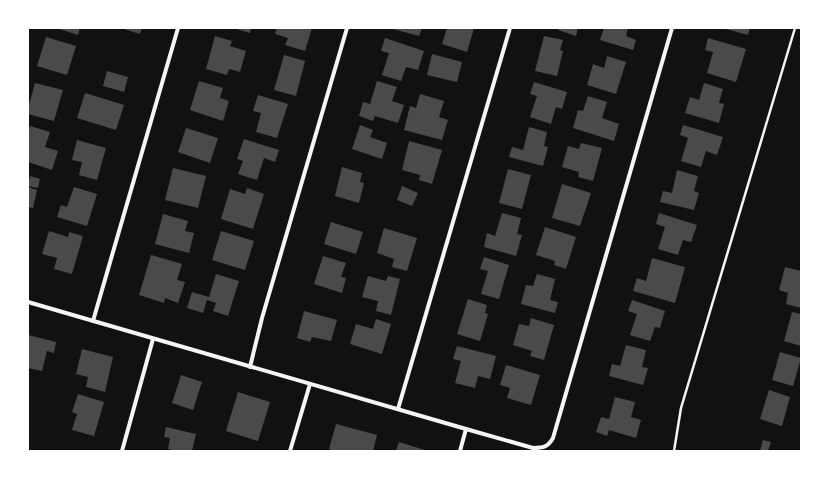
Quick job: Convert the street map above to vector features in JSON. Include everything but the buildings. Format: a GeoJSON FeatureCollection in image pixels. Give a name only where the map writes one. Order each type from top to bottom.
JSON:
{"type":"FeatureCollection","features":[{"type":"Feature","properties":{"kind":"street"},"geometry":{"type":"LineString","coordinates":[[93,322],[178,28]]}},
{"type":"Feature","properties":{"kind":"street"},"geometry":{"type":"LineString","coordinates":[[250,367],[262,318],[347,28]]}},
{"type":"Feature","properties":{"kind":"street"},"geometry":{"type":"LineString","coordinates":[[398,409],[510,28]]}},
{"type":"Feature","properties":{"kind":"street"},"geometry":{"type":"LineString","coordinates":[[28,302],[466,429],[533,448],[542,448],[549,445],[553,438],[672,28]]}},
{"type":"Feature","properties":{"kind":"street"},"geometry":{"type":"LineString","coordinates":[[122,451],[154,339]]}},
{"type":"Feature","properties":{"kind":"street"},"geometry":{"type":"LineString","coordinates":[[290,451],[310,384]]}},
{"type":"Feature","properties":{"kind":"street"},"geometry":{"type":"LineString","coordinates":[[460,451],[466,429]]}},
{"type":"Feature","properties":{"kind":"path"},"geometry":{"type":"LineString","coordinates":[[674,451],[681,408],[794,28]]}}]}
